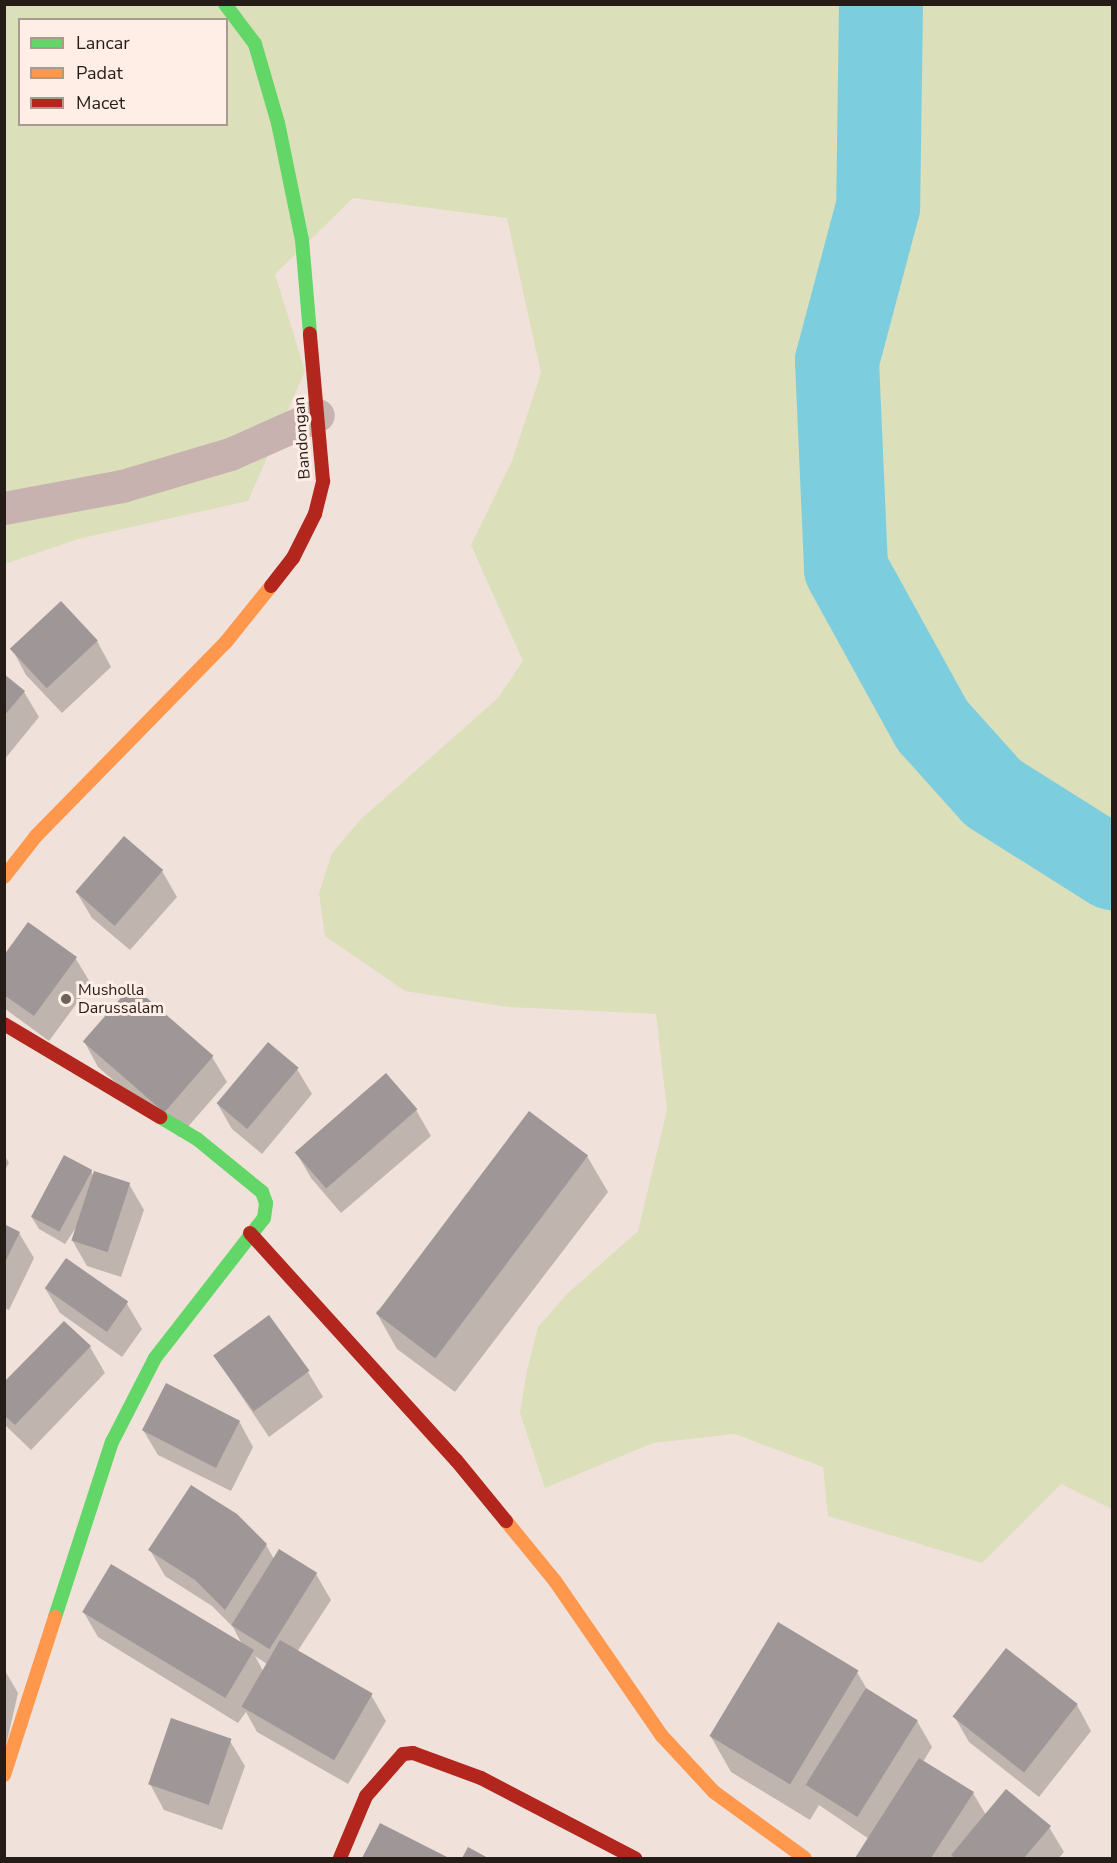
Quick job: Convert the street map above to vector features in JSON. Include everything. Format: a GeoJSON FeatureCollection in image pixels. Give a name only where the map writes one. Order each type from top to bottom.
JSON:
{"type":"FeatureCollection","features":[{"type":"Feature","properties":{"kind":"street","name":"Bandongan"},"geometry":{"type":"LineString","coordinates":[[4,877],[36,836],[225,642],[292,558],[315,514],[323,481],[302,240],[269,81],[255,44],[225,4]]}},
{"type":"Feature","properties":{"kind":"street"},"geometry":{"type":"LineString","coordinates":[[4,508],[122,486],[230,453],[318,415]]}},
{"type":"Feature","properties":{"kind":"street"},"geometry":{"type":"LineString","coordinates":[[4,1024],[197,1139],[244,1175],[262,1192],[266,1203],[264,1218],[250,1233],[155,1358],[112,1442],[4,1775]]}},
{"type":"Feature","properties":{"kind":"street"},"geometry":{"type":"LineString","coordinates":[[250,1233],[456,1460],[541,1564],[662,1736],[714,1791],[805,1858]]}},
{"type":"Feature","properties":{"kind":"street"},"geometry":{"type":"LineString","coordinates":[[340,1858],[366,1797],[396,1760],[412,1753],[481,1778],[634,1858]]}},
{"type":"Feature","properties":{"kind":"green space"},"geometry":{"type":"Polygon","coordinates":[[[4,5],[1112,5],[1112,1509],[1061,1484],[982,1563],[828,1516],[823,1467],[735,1434],[653,1443],[545,1488],[520,1413],[527,1370],[538,1327],[567,1294],[638,1231],[667,1110],[656,1014],[509,1007],[405,991],[325,936],[319,893],[332,853],[360,820],[498,698],[523,661],[471,545],[512,461],[541,373],[507,218],[353,198],[275,274],[305,371],[248,501],[78,539],[5,564],[4,5]]]}},
{"type":"Feature","properties":{"kind":"building"},"geometry":{"type":"Polygon","coordinates":[[[61,601],[98,640],[47,688],[10,649],[61,601]]]}},
{"type":"Feature","properties":{"kind":"building"},"geometry":{"type":"Polygon","coordinates":[[[4,674],[25,691],[4,716],[4,674]]]}},
{"type":"Feature","properties":{"kind":"building"},"geometry":{"type":"Polygon","coordinates":[[[124,836],[163,870],[115,926],[75,892],[124,836]]]}},
{"type":"Feature","properties":{"kind":"building"},"geometry":{"type":"Polygon","coordinates":[[[28,922],[77,957],[34,1016],[4,995],[4,955],[28,922]]]}},
{"type":"Feature","properties":{"kind":"building"},"geometry":{"type":"Polygon","coordinates":[[[132,985],[214,1056],[164,1112],[83,1042],[132,985]]]}},
{"type":"Feature","properties":{"kind":"building"},"geometry":{"type":"Polygon","coordinates":[[[268,1042],[299,1068],[247,1129],[217,1103],[268,1042]]]}},
{"type":"Feature","properties":{"kind":"building"},"geometry":{"type":"Polygon","coordinates":[[[386,1073],[417,1109],[326,1189],[295,1152],[386,1073]]]}},
{"type":"Feature","properties":{"kind":"building"},"geometry":{"type":"Polygon","coordinates":[[[529,1111],[588,1156],[435,1358],[376,1314],[529,1111]]]}},
{"type":"Feature","properties":{"kind":"building"},"geometry":{"type":"Polygon","coordinates":[[[64,1155],[92,1170],[59,1232],[31,1217],[64,1155]]]}},
{"type":"Feature","properties":{"kind":"building"},"geometry":{"type":"Polygon","coordinates":[[[94,1171],[130,1183],[108,1252],[71,1240],[94,1171]]]}},
{"type":"Feature","properties":{"kind":"building"},"geometry":{"type":"Polygon","coordinates":[[[4,1224],[20,1232],[4,1264],[4,1224]]]}},
{"type":"Feature","properties":{"kind":"building"},"geometry":{"type":"Polygon","coordinates":[[[66,1258],[128,1302],[107,1332],[45,1288],[66,1258]]]}},
{"type":"Feature","properties":{"kind":"building"},"geometry":{"type":"Polygon","coordinates":[[[269,1315],[310,1371],[254,1411],[213,1356],[269,1315]]]}},
{"type":"Feature","properties":{"kind":"building"},"geometry":{"type":"Polygon","coordinates":[[[64,1321],[91,1346],[15,1425],[4,1415],[4,1382],[64,1321]]]}},
{"type":"Feature","properties":{"kind":"building"},"geometry":{"type":"Polygon","coordinates":[[[166,1383],[240,1421],[216,1468],[142,1430],[166,1383]]]}},
{"type":"Feature","properties":{"kind":"building"},"geometry":{"type":"Polygon","coordinates":[[[191,1485],[237,1514],[267,1544],[225,1610],[195,1580],[148,1550],[191,1485]]]}},
{"type":"Feature","properties":{"kind":"building"},"geometry":{"type":"Polygon","coordinates":[[[279,1549],[317,1573],[269,1649],[231,1625],[279,1549]]]}},
{"type":"Feature","properties":{"kind":"building"},"geometry":{"type":"Polygon","coordinates":[[[111,1564],[254,1650],[225,1698],[82,1612],[111,1564]]]}},
{"type":"Feature","properties":{"kind":"building"},"geometry":{"type":"Polygon","coordinates":[[[778,1622],[859,1670],[790,1784],[709,1736],[778,1622]]]}},
{"type":"Feature","properties":{"kind":"building"},"geometry":{"type":"Polygon","coordinates":[[[280,1640],[373,1694],[334,1760],[242,1707],[280,1640]]]}},
{"type":"Feature","properties":{"kind":"building"},"geometry":{"type":"Polygon","coordinates":[[[1006,1648],[1078,1704],[1024,1773],[952,1717],[1006,1648]]]}},
{"type":"Feature","properties":{"kind":"building"},"geometry":{"type":"Polygon","coordinates":[[[866,1688],[918,1720],[857,1817],[806,1785],[866,1688]]]}},
{"type":"Feature","properties":{"kind":"building"},"geometry":{"type":"Polygon","coordinates":[[[171,1718],[232,1739],[209,1805],[148,1784],[171,1718]]]}},
{"type":"Feature","properties":{"kind":"building"},"geometry":{"type":"Polygon","coordinates":[[[919,1758],[974,1792],[931,1858],[855,1858],[919,1758]]]}},
{"type":"Feature","properties":{"kind":"building"},"geometry":{"type":"Polygon","coordinates":[[[1006,1789],[1051,1826],[1024,1858],[955,1858],[951,1855],[1006,1789]]]}},
{"type":"Feature","properties":{"kind":"building"},"geometry":{"type":"Polygon","coordinates":[[[380,1823],[449,1858],[362,1858],[380,1823]]]}},
{"type":"Feature","properties":{"kind":"building"},"geometry":{"type":"Polygon","coordinates":[[[468,1847],[488,1858],[462,1858],[468,1847]]]}},
{"type":"Feature","properties":{"kind":"waterway"},"geometry":{"type":"LineString","coordinates":[[881,4],[878,207],[837,361],[846,569],[932,725],[993,793],[1112,868]]}},
{"type":"Feature","properties":{"kind":"traffic: fast"},"geometry":{"type":"LineString","coordinates":[[225,4],[255,44],[278,123],[302,240],[310,334]]}},
{"type":"Feature","properties":{"kind":"traffic: fast"},"geometry":{"type":"LineString","coordinates":[[55,1617],[112,1442],[155,1358],[264,1218],[266,1203],[262,1192],[197,1139],[160,1117]]}},
{"type":"Feature","properties":{"kind":"traffic: slow"},"geometry":{"type":"LineString","coordinates":[[4,877],[36,836],[226,642],[271,586]]}},
{"type":"Feature","properties":{"kind":"traffic: slow"},"geometry":{"type":"LineString","coordinates":[[506,1521],[555,1581],[662,1736],[714,1792],[805,1858]]}},
{"type":"Feature","properties":{"kind":"traffic: slow"},"geometry":{"type":"LineString","coordinates":[[4,1775],[55,1617]]}},
{"type":"Feature","properties":{"kind":"traffic: jam"},"geometry":{"type":"LineString","coordinates":[[271,586],[293,558],[315,514],[323,481],[310,334]]}},
{"type":"Feature","properties":{"kind":"traffic: jam"},"geometry":{"type":"LineString","coordinates":[[4,1024],[160,1117]]}},
{"type":"Feature","properties":{"kind":"traffic: jam"},"geometry":{"type":"LineString","coordinates":[[250,1233],[456,1460],[506,1521]]}},
{"type":"Feature","properties":{"kind":"traffic: jam"},"geometry":{"type":"LineString","coordinates":[[340,1858],[366,1796],[403,1754],[413,1753],[481,1778],[635,1858]]}},
{"type":"Feature","properties":{"kind":"place","name":"Musholla Darussalam"},"geometry":{"type":"Point","coordinates":[66,999]}}]}
